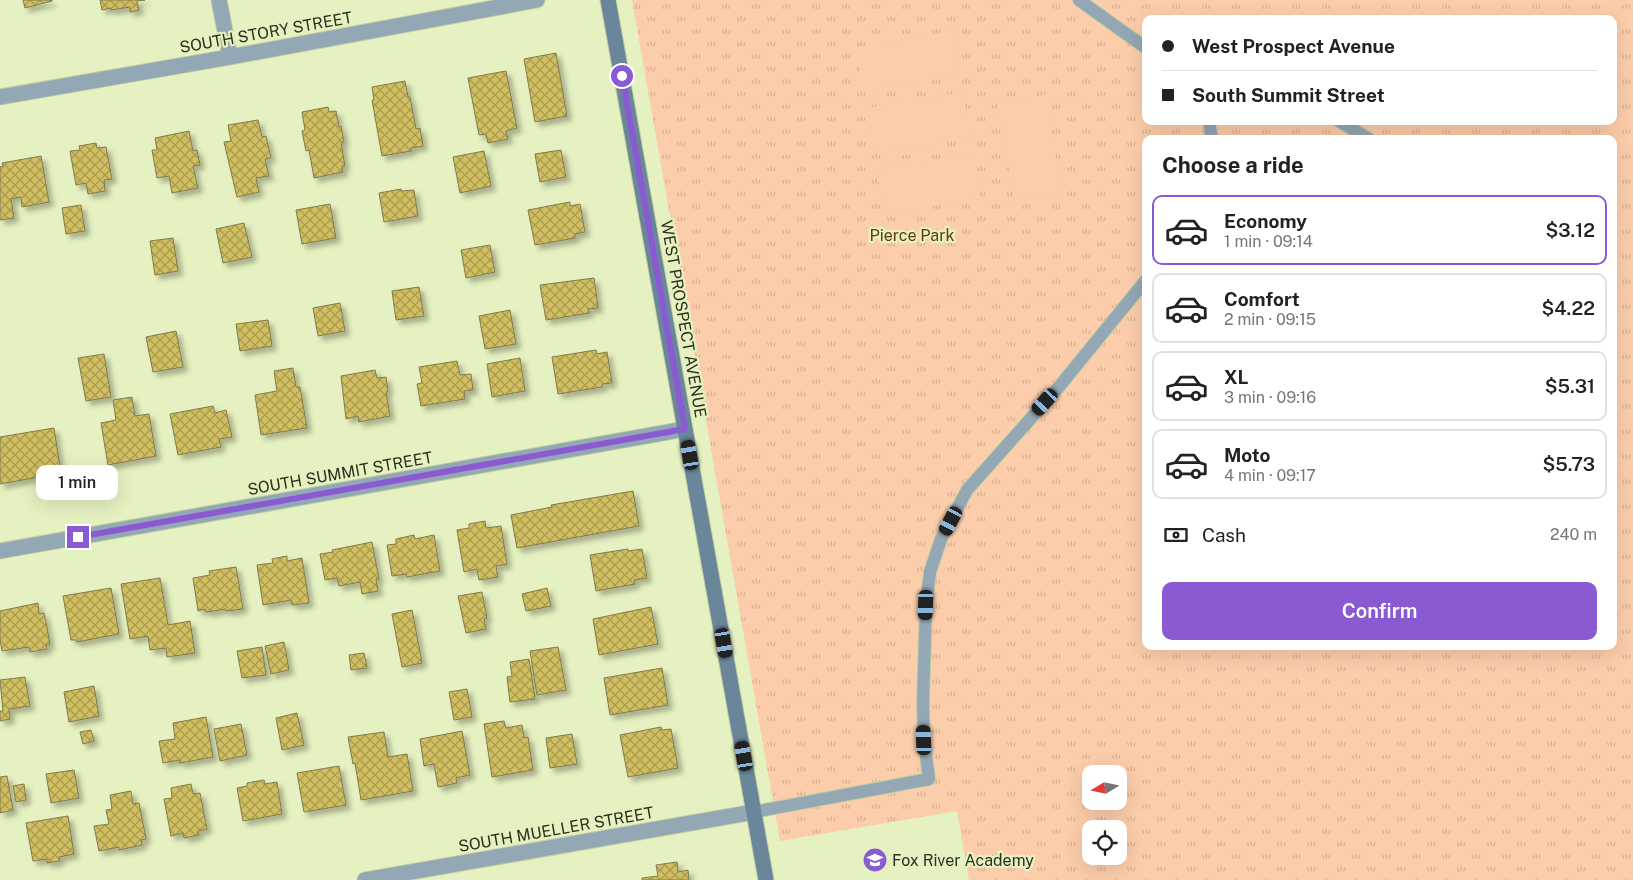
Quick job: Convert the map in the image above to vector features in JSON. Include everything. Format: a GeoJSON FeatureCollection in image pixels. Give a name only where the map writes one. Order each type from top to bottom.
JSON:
{"type":"FeatureCollection","features":[{"type":"Feature","properties":{"kind":"main road","name":"WEST PROSPECT AVENUE"},"geometry":{"type":"LineString","coordinates":[[608,0],[766,880]]}},
{"type":"Feature","properties":{"kind":"street"},"geometry":{"type":"LineString","coordinates":[[219,0],[230,57]]}},
{"type":"Feature","properties":{"kind":"street","name":"SOUTH STORY STREET"},"geometry":{"type":"LineString","coordinates":[[0,97],[230,57],[537,0]]}},
{"type":"Feature","properties":{"kind":"street","name":"SOUTH SUMMIT STREET"},"geometry":{"type":"LineString","coordinates":[[0,551],[685,429]]}},
{"type":"Feature","properties":{"kind":"street","name":"SOUTH MUELLER STREET"},"geometry":{"type":"LineString","coordinates":[[365,880],[754,812]]}},
{"type":"Feature","properties":{"kind":"lane"},"geometry":{"type":"LineString","coordinates":[[1079,0],[1142,45]]}},
{"type":"Feature","properties":{"kind":"lane"},"geometry":{"type":"LineString","coordinates":[[1346,125],[1362,135]]}},
{"type":"Feature","properties":{"kind":"lane"},"geometry":{"type":"LineString","coordinates":[[754,812],[929,779],[924,740],[923,701],[926,605],[930,572],[941,539],[967,490],[1058,388],[1142,285]]}},
{"type":"Feature","properties":{"kind":"green space","name":"Pierce Park"},"geometry":{"type":"Polygon","coordinates":[[[632,0],[1633,0],[1633,880],[969,880],[957,811],[780,841],[632,0]]]}},
{"type":"Feature","properties":{"kind":"green space"},"geometry":{"type":"Polygon","coordinates":[[[953,31],[960,75],[863,92],[855,48],[953,31]]]}},
{"type":"Feature","properties":{"kind":"green space"},"geometry":{"type":"Polygon","coordinates":[[[963,92],[971,138],[873,154],[866,108],[963,92]]]}},
{"type":"Feature","properties":{"kind":"green space"},"geometry":{"type":"Polygon","coordinates":[[[1046,95],[1062,193],[1014,201],[997,102],[1046,95]]]}},
{"type":"Feature","properties":{"kind":"green space"},"geometry":{"type":"Polygon","coordinates":[[[974,153],[981,198],[884,214],[877,169],[974,153]]]}},
{"type":"Feature","properties":{"kind":"building"},"geometry":{"type":"Polygon","coordinates":[[[23,0],[52,0],[52,1],[25,8],[23,0]]]}},
{"type":"Feature","properties":{"kind":"building"},"geometry":{"type":"Polygon","coordinates":[[[100,0],[145,0],[137,1],[139,10],[130,12],[130,7],[102,10],[100,0]]]}},
{"type":"Feature","properties":{"kind":"building"},"geometry":{"type":"Polygon","coordinates":[[[556,53],[567,116],[535,122],[524,59],[556,53]]]}},
{"type":"Feature","properties":{"kind":"building"},"geometry":{"type":"Polygon","coordinates":[[[506,71],[517,128],[506,131],[508,139],[488,143],[486,134],[479,135],[468,78],[506,71]]]}},
{"type":"Feature","properties":{"kind":"building"},"geometry":{"type":"Polygon","coordinates":[[[405,81],[416,129],[420,128],[423,146],[411,148],[411,151],[382,156],[372,100],[374,100],[372,87],[405,81]]]}},
{"type":"Feature","properties":{"kind":"building"},"geometry":{"type":"Polygon","coordinates":[[[328,107],[329,112],[336,111],[339,127],[341,126],[344,142],[341,143],[345,166],[342,166],[343,172],[314,178],[309,150],[306,151],[302,131],[305,130],[302,112],[328,107]]]}},
{"type":"Feature","properties":{"kind":"building"},"geometry":{"type":"Polygon","coordinates":[[[258,120],[262,137],[266,136],[271,158],[265,159],[269,176],[256,178],[259,192],[237,197],[224,142],[231,141],[228,125],[258,120]]]}},
{"type":"Feature","properties":{"kind":"building"},"geometry":{"type":"Polygon","coordinates":[[[189,131],[193,151],[197,150],[200,165],[193,166],[198,188],[172,193],[169,176],[157,178],[152,150],[157,150],[155,138],[189,131]]]}},
{"type":"Feature","properties":{"kind":"building"},"geometry":{"type":"Polygon","coordinates":[[[96,143],[97,148],[106,147],[112,179],[104,180],[105,191],[88,194],[86,183],[76,185],[70,151],[80,150],[79,146],[96,143]]]}},
{"type":"Feature","properties":{"kind":"building"},"geometry":{"type":"Polygon","coordinates":[[[561,150],[566,177],[540,182],[535,154],[561,150]]]}},
{"type":"Feature","properties":{"kind":"building"},"geometry":{"type":"Polygon","coordinates":[[[484,151],[491,186],[460,193],[453,157],[484,151]]]}},
{"type":"Feature","properties":{"kind":"building"},"geometry":{"type":"Polygon","coordinates":[[[41,156],[49,202],[22,207],[21,197],[11,199],[14,218],[0,220],[0,167],[3,166],[2,163],[41,156]]]}},
{"type":"Feature","properties":{"kind":"building"},"geometry":{"type":"Polygon","coordinates":[[[401,189],[401,191],[414,190],[418,216],[384,222],[379,193],[401,189]]]}},
{"type":"Feature","properties":{"kind":"building"},"geometry":{"type":"Polygon","coordinates":[[[570,202],[570,206],[580,204],[585,232],[575,234],[575,238],[535,245],[528,210],[570,202]]]}},
{"type":"Feature","properties":{"kind":"building"},"geometry":{"type":"Polygon","coordinates":[[[330,204],[336,238],[302,244],[296,210],[330,204]]]}},
{"type":"Feature","properties":{"kind":"building"},"geometry":{"type":"Polygon","coordinates":[[[81,205],[85,231],[66,234],[62,208],[81,205]]]}},
{"type":"Feature","properties":{"kind":"building"},"geometry":{"type":"Polygon","coordinates":[[[244,223],[252,257],[223,263],[216,229],[244,223]]]}},
{"type":"Feature","properties":{"kind":"building"},"geometry":{"type":"Polygon","coordinates":[[[173,238],[178,271],[155,275],[150,241],[173,238]]]}},
{"type":"Feature","properties":{"kind":"building"},"geometry":{"type":"Polygon","coordinates":[[[490,245],[495,272],[466,278],[461,250],[490,245]]]}},
{"type":"Feature","properties":{"kind":"building"},"geometry":{"type":"Polygon","coordinates":[[[594,278],[598,308],[588,309],[589,313],[546,320],[540,285],[594,278]]]}},
{"type":"Feature","properties":{"kind":"building"},"geometry":{"type":"Polygon","coordinates":[[[419,287],[424,316],[396,320],[392,291],[419,287]]]}},
{"type":"Feature","properties":{"kind":"building"},"geometry":{"type":"Polygon","coordinates":[[[340,303],[345,331],[318,336],[313,308],[340,303]]]}},
{"type":"Feature","properties":{"kind":"building"},"geometry":{"type":"Polygon","coordinates":[[[510,310],[516,344],[485,349],[479,316],[510,310]]]}},
{"type":"Feature","properties":{"kind":"building"},"geometry":{"type":"Polygon","coordinates":[[[268,320],[272,346],[240,351],[236,324],[268,320]]]}},
{"type":"Feature","properties":{"kind":"building"},"geometry":{"type":"Polygon","coordinates":[[[176,331],[183,367],[153,372],[146,337],[176,331]]]}},
{"type":"Feature","properties":{"kind":"building"},"geometry":{"type":"Polygon","coordinates":[[[596,350],[597,354],[607,352],[612,383],[602,384],[602,387],[558,394],[552,357],[596,350]]]}},
{"type":"Feature","properties":{"kind":"building"},"geometry":{"type":"Polygon","coordinates":[[[104,354],[111,397],[86,401],[78,358],[104,354]]]}},
{"type":"Feature","properties":{"kind":"building"},"geometry":{"type":"Polygon","coordinates":[[[520,358],[525,391],[492,397],[487,364],[520,358]]]}},
{"type":"Feature","properties":{"kind":"building"},"geometry":{"type":"Polygon","coordinates":[[[457,361],[460,375],[471,374],[473,390],[464,391],[465,399],[421,406],[417,384],[422,383],[419,367],[457,361]]]}},
{"type":"Feature","properties":{"kind":"building"},"geometry":{"type":"Polygon","coordinates":[[[293,368],[296,387],[300,387],[307,428],[261,435],[255,395],[277,391],[274,371],[293,368]]]}},
{"type":"Feature","properties":{"kind":"building"},"geometry":{"type":"Polygon","coordinates":[[[375,370],[377,378],[386,377],[388,391],[386,392],[390,416],[359,422],[358,416],[346,419],[341,376],[375,370]]]}},
{"type":"Feature","properties":{"kind":"building"},"geometry":{"type":"Polygon","coordinates":[[[132,397],[135,416],[149,414],[156,456],[108,465],[101,423],[116,420],[113,400],[132,397]]]}},
{"type":"Feature","properties":{"kind":"building"},"geometry":{"type":"Polygon","coordinates":[[[213,406],[215,413],[226,410],[232,437],[219,439],[221,447],[178,455],[170,414],[213,406]]]}},
{"type":"Feature","properties":{"kind":"building"},"geometry":{"type":"Polygon","coordinates":[[[54,428],[61,473],[0,484],[0,437],[54,428]]]}},
{"type":"Feature","properties":{"kind":"building"},"geometry":{"type":"Polygon","coordinates":[[[633,491],[639,526],[517,548],[511,515],[552,507],[551,505],[633,491]]]}},
{"type":"Feature","properties":{"kind":"building"},"geometry":{"type":"Polygon","coordinates":[[[485,521],[486,528],[501,526],[507,564],[496,566],[498,577],[479,580],[477,569],[464,572],[457,530],[469,528],[469,524],[485,521]]]}},
{"type":"Feature","properties":{"kind":"building"},"geometry":{"type":"Polygon","coordinates":[[[414,535],[415,539],[434,535],[440,571],[407,577],[406,574],[392,576],[387,545],[396,544],[396,539],[414,535]]]}},
{"type":"Feature","properties":{"kind":"building"},"geometry":{"type":"Polygon","coordinates":[[[372,542],[379,579],[376,579],[378,591],[362,594],[360,582],[339,586],[337,578],[325,580],[320,554],[372,542]]]}},
{"type":"Feature","properties":{"kind":"building"},"geometry":{"type":"Polygon","coordinates":[[[628,549],[628,551],[642,549],[647,578],[634,580],[635,584],[596,591],[590,555],[628,549]]]}},
{"type":"Feature","properties":{"kind":"building"},"geometry":{"type":"Polygon","coordinates":[[[287,556],[287,561],[302,558],[309,603],[292,605],[291,600],[263,605],[257,565],[273,563],[272,559],[287,556]]]}},
{"type":"Feature","properties":{"kind":"building"},"geometry":{"type":"Polygon","coordinates":[[[236,567],[243,609],[206,612],[205,609],[198,611],[193,578],[210,575],[209,571],[236,567]]]}},
{"type":"Feature","properties":{"kind":"building"},"geometry":{"type":"Polygon","coordinates":[[[160,578],[168,625],[190,621],[195,653],[167,657],[166,648],[150,650],[148,636],[130,639],[121,584],[160,578]]]}},
{"type":"Feature","properties":{"kind":"building"},"geometry":{"type":"Polygon","coordinates":[[[111,588],[119,634],[77,642],[77,640],[71,640],[63,596],[111,588]]]}},
{"type":"Feature","properties":{"kind":"building"},"geometry":{"type":"Polygon","coordinates":[[[547,588],[551,606],[526,611],[522,594],[547,588]]]}},
{"type":"Feature","properties":{"kind":"building"},"geometry":{"type":"Polygon","coordinates":[[[482,592],[487,618],[484,619],[486,629],[466,633],[458,596],[482,592]]]}},
{"type":"Feature","properties":{"kind":"building"},"geometry":{"type":"Polygon","coordinates":[[[38,603],[39,614],[44,613],[50,644],[46,645],[47,649],[30,652],[29,647],[2,651],[0,611],[38,603]]]}},
{"type":"Feature","properties":{"kind":"building"},"geometry":{"type":"Polygon","coordinates":[[[651,607],[658,644],[599,655],[593,619],[651,607]]]}},
{"type":"Feature","properties":{"kind":"building"},"geometry":{"type":"Polygon","coordinates":[[[412,610],[422,663],[402,667],[392,614],[412,610]]]}},
{"type":"Feature","properties":{"kind":"building"},"geometry":{"type":"Polygon","coordinates":[[[284,642],[289,670],[271,674],[265,646],[284,642]]]}},
{"type":"Feature","properties":{"kind":"building"},"geometry":{"type":"Polygon","coordinates":[[[262,647],[266,675],[242,678],[237,651],[262,647]]]}},
{"type":"Feature","properties":{"kind":"building"},"geometry":{"type":"Polygon","coordinates":[[[558,647],[566,690],[537,695],[530,651],[558,647]]]}},
{"type":"Feature","properties":{"kind":"building"},"geometry":{"type":"Polygon","coordinates":[[[364,653],[367,668],[351,670],[349,655],[364,653]]]}},
{"type":"Feature","properties":{"kind":"building"},"geometry":{"type":"Polygon","coordinates":[[[529,659],[535,699],[510,702],[507,677],[512,676],[510,662],[529,659]]]}},
{"type":"Feature","properties":{"kind":"building"},"geometry":{"type":"Polygon","coordinates":[[[662,668],[668,705],[610,715],[604,678],[662,668]]]}},
{"type":"Feature","properties":{"kind":"building"},"geometry":{"type":"Polygon","coordinates":[[[25,677],[30,706],[9,709],[10,719],[0,721],[0,711],[3,711],[0,680],[25,677]]]}},
{"type":"Feature","properties":{"kind":"building"},"geometry":{"type":"Polygon","coordinates":[[[94,686],[99,716],[69,722],[64,692],[94,686]]]}},
{"type":"Feature","properties":{"kind":"building"},"geometry":{"type":"Polygon","coordinates":[[[467,689],[472,717],[454,720],[449,692],[467,689]]]}},
{"type":"Feature","properties":{"kind":"building"},"geometry":{"type":"Polygon","coordinates":[[[297,713],[304,745],[282,750],[276,718],[297,713]]]}},
{"type":"Feature","properties":{"kind":"building"},"geometry":{"type":"Polygon","coordinates":[[[206,717],[213,757],[180,763],[179,760],[163,763],[159,741],[175,739],[173,723],[206,717]]]}},
{"type":"Feature","properties":{"kind":"building"},"geometry":{"type":"Polygon","coordinates":[[[504,721],[506,728],[522,725],[524,738],[528,737],[533,770],[492,777],[484,724],[504,721]]]}},
{"type":"Feature","properties":{"kind":"building"},"geometry":{"type":"Polygon","coordinates":[[[241,724],[247,755],[220,761],[214,729],[241,724]]]}},
{"type":"Feature","properties":{"kind":"building"},"geometry":{"type":"Polygon","coordinates":[[[661,727],[662,730],[671,729],[678,768],[628,777],[620,735],[661,727]]]}},
{"type":"Feature","properties":{"kind":"building"},"geometry":{"type":"Polygon","coordinates":[[[91,730],[94,741],[83,744],[80,732],[91,730]]]}},
{"type":"Feature","properties":{"kind":"building"},"geometry":{"type":"Polygon","coordinates":[[[462,731],[470,775],[456,778],[457,783],[438,787],[434,764],[424,766],[420,739],[462,731]]]}},
{"type":"Feature","properties":{"kind":"building"},"geometry":{"type":"Polygon","coordinates":[[[384,732],[388,757],[407,754],[413,791],[361,800],[355,763],[353,764],[348,737],[384,732]]]}},
{"type":"Feature","properties":{"kind":"building"},"geometry":{"type":"Polygon","coordinates":[[[572,734],[577,764],[550,768],[546,738],[572,734]]]}},
{"type":"Feature","properties":{"kind":"building"},"geometry":{"type":"Polygon","coordinates":[[[339,766],[346,805],[304,812],[297,773],[339,766]]]}},
{"type":"Feature","properties":{"kind":"building"},"geometry":{"type":"Polygon","coordinates":[[[74,770],[79,798],[51,803],[46,774],[74,770]]]}},
{"type":"Feature","properties":{"kind":"building"},"geometry":{"type":"Polygon","coordinates":[[[7,776],[13,810],[0,813],[0,777],[7,776]]]}},
{"type":"Feature","properties":{"kind":"building"},"geometry":{"type":"Polygon","coordinates":[[[264,780],[265,784],[277,782],[282,814],[243,821],[237,788],[247,786],[247,783],[264,780]]]}},
{"type":"Feature","properties":{"kind":"building"},"geometry":{"type":"Polygon","coordinates":[[[24,784],[26,800],[16,802],[13,786],[24,784]]]}},
{"type":"Feature","properties":{"kind":"building"},"geometry":{"type":"Polygon","coordinates":[[[191,784],[193,794],[200,793],[207,829],[198,831],[199,835],[184,838],[183,833],[171,836],[164,799],[172,798],[171,788],[191,784]]]}},
{"type":"Feature","properties":{"kind":"building"},"geometry":{"type":"Polygon","coordinates":[[[131,791],[133,804],[139,803],[146,839],[141,840],[142,845],[119,850],[119,847],[99,851],[94,826],[109,824],[106,810],[112,809],[110,795],[131,791]]]}},
{"type":"Feature","properties":{"kind":"building"},"geometry":{"type":"Polygon","coordinates":[[[68,816],[74,854],[59,857],[60,861],[47,863],[47,859],[33,861],[26,823],[68,816]]]}},
{"type":"Feature","properties":{"kind":"building"},"geometry":{"type":"Polygon","coordinates":[[[677,862],[678,872],[688,870],[689,880],[642,880],[642,878],[658,876],[656,865],[677,862]]]}},
{"type":"Feature","properties":{"kind":"place","name":"Fox River Academy"},"geometry":{"type":"Point","coordinates":[875,860]}},
{"type":"Feature","properties":{"kind":"route"},"geometry":{"type":"LineString","coordinates":[[78,537],[685,429],[622,76]]}}]}
